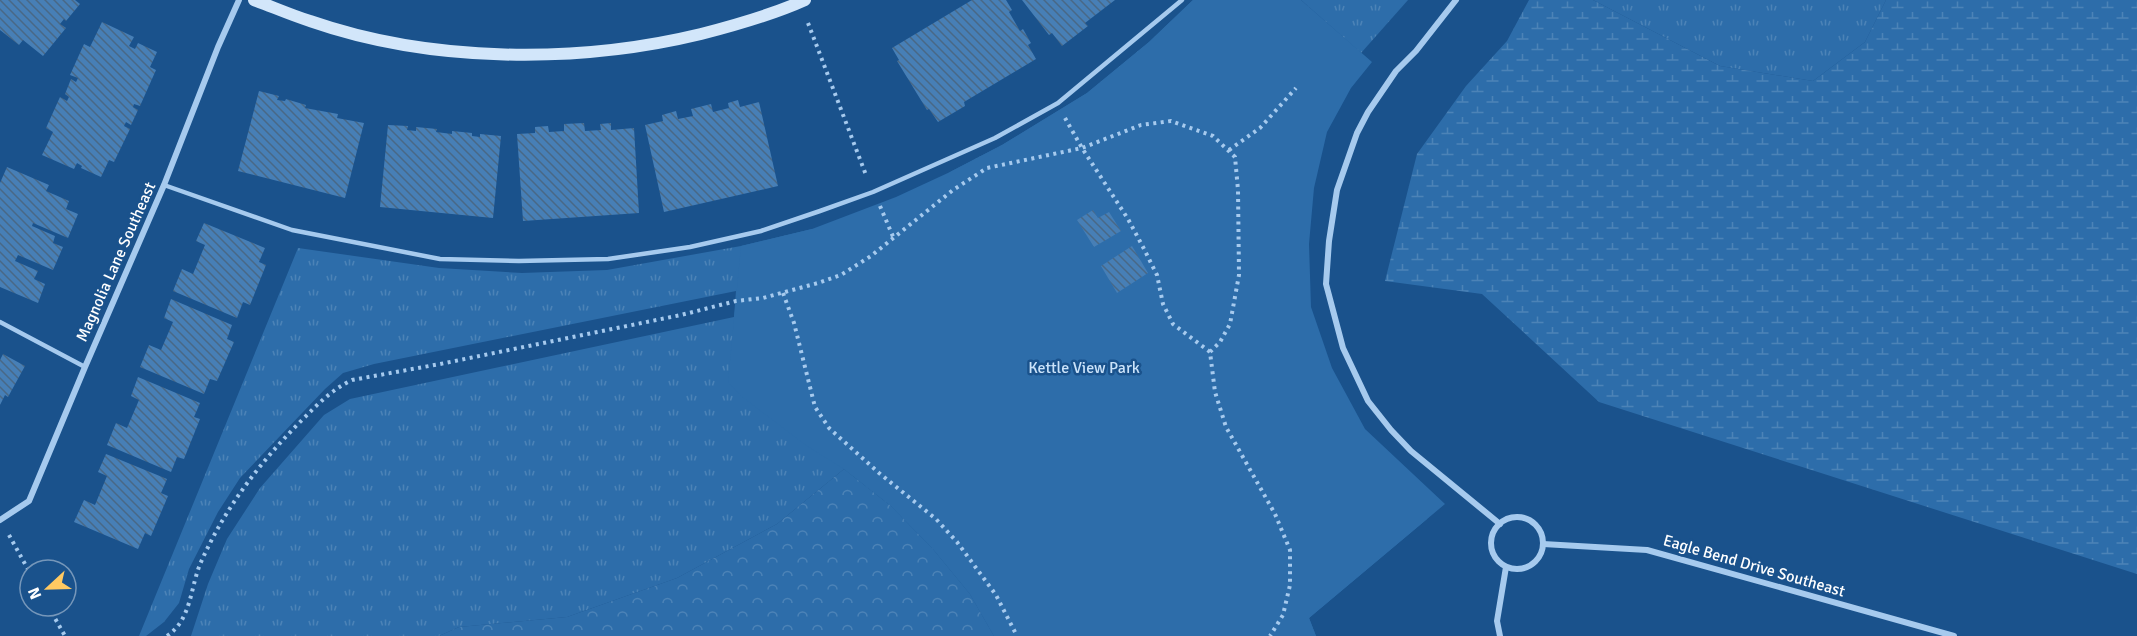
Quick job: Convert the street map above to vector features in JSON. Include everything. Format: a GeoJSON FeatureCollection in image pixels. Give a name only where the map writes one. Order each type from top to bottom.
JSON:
{"type":"FeatureCollection","features":[{"type":"Feature","properties":{"kind":"street","name":"Magnolia Lane Southeast"},"geometry":{"type":"LineString","coordinates":[[0,520],[29,501],[164,185],[218,47],[239,0]]}},
{"type":"Feature","properties":{"kind":"street"},"geometry":{"type":"LineString","coordinates":[[254,0],[311,22],[361,36],[426,48],[493,55],[582,54],[666,42],[733,26],[805,0]]}},
{"type":"Feature","properties":{"kind":"street"},"geometry":{"type":"LineString","coordinates":[[1456,0],[1416,51],[1396,71],[1368,112],[1357,133],[1337,190],[1329,241],[1326,284],[1343,348],[1368,401],[1411,451],[1500,524]]}},
{"type":"Feature","properties":{"kind":"street"},"geometry":{"type":"LineString","coordinates":[[1518,517],[1537,526],[1542,535],[1543,544],[1541,554],[1535,562],[1526,568],[1516,569],[1506,567],[1498,561],[1491,542],[1500,524],[1518,517]]}},
{"type":"Feature","properties":{"kind":"street","name":"Eagle Bend Drive Southeast"},"geometry":{"type":"LineString","coordinates":[[1543,544],[1647,550],[1954,636]]}},
{"type":"Feature","properties":{"kind":"street"},"geometry":{"type":"LineString","coordinates":[[1500,636],[1497,621],[1506,567]]}},
{"type":"Feature","properties":{"kind":"lane"},"geometry":{"type":"LineString","coordinates":[[164,185],[292,230],[440,259],[519,261],[608,258],[690,247],[761,231],[873,192],[995,138],[1058,103],[1182,0]]}},
{"type":"Feature","properties":{"kind":"lane"},"geometry":{"type":"LineString","coordinates":[[0,322],[85,367]]}},
{"type":"Feature","properties":{"kind":"path"},"geometry":{"type":"LineString","coordinates":[[808,22],[873,192],[894,238]]}},
{"type":"Feature","properties":{"kind":"path"},"geometry":{"type":"LineString","coordinates":[[1229,150],[1260,128],[1296,88]]}},
{"type":"Feature","properties":{"kind":"path"},"geometry":{"type":"LineString","coordinates":[[1058,103],[1082,148],[1128,219],[1143,247],[1157,274],[1163,304],[1173,324],[1210,352],[1215,392],[1226,427],[1275,514],[1290,549],[1290,585],[1282,615],[1270,636]]}},
{"type":"Feature","properties":{"kind":"path"},"geometry":{"type":"LineString","coordinates":[[167,636],[173,631],[190,604],[200,565],[219,526],[244,486],[279,443],[325,397],[340,386],[352,380],[681,315],[736,300],[763,298],[841,275],[894,238],[953,190],[987,168],[1082,148],[1141,125],[1171,121],[1213,136],[1235,157],[1238,189],[1239,275],[1230,324],[1220,342],[1210,352]]}},
{"type":"Feature","properties":{"kind":"path"},"geometry":{"type":"LineString","coordinates":[[783,293],[794,323],[815,407],[829,428],[879,473],[936,519],[957,542],[996,595],[1017,636]]}},
{"type":"Feature","properties":{"kind":"path"},"geometry":{"type":"LineString","coordinates":[[0,520],[22,558]]}},
{"type":"Feature","properties":{"kind":"path"},"geometry":{"type":"LineString","coordinates":[[55,618],[65,636]]}},
{"type":"Feature","properties":{"kind":"green space"},"geometry":{"type":"Polygon","coordinates":[[[1193,0],[1308,359],[1427,519],[1309,618],[1316,636],[994,636],[970,594],[933,549],[891,506],[844,469],[777,524],[677,578],[567,617],[459,627],[439,636],[191,636],[208,584],[227,539],[260,488],[324,415],[350,399],[734,317],[736,291],[374,364],[343,373],[240,478],[218,512],[189,569],[179,603],[164,622],[146,636],[139,636],[298,248],[439,268],[522,273],[607,270],[741,246],[812,229],[854,280],[950,172],[1002,145],[1087,93],[1149,42],[1193,0]]]}},
{"type":"Feature","properties":{"kind":"green space","name":"Kettle View Park"},"geometry":{"type":"Polygon","coordinates":[[[1193,0],[1301,0],[1372,62],[1351,88],[1327,132],[1314,188],[1309,244],[1311,307],[1332,368],[1365,429],[1445,504],[1309,618],[1316,636],[994,636],[970,594],[933,549],[891,506],[844,469],[807,446],[741,396],[728,382],[741,246],[812,229],[896,197],[1002,145],[1087,93],[1149,42],[1193,0]]]}},
{"type":"Feature","properties":{"kind":"green space"},"geometry":{"type":"Polygon","coordinates":[[[1301,0],[1408,0],[1361,53],[1301,0]]]}},
{"type":"Feature","properties":{"kind":"green space"},"geometry":{"type":"Polygon","coordinates":[[[1529,0],[1593,0],[1720,66],[1813,81],[1865,42],[1886,0],[2137,0],[2137,574],[1599,402],[1482,294],[1385,281],[1417,154],[1466,86],[1507,41],[1529,0]]]}},
{"type":"Feature","properties":{"kind":"green space"},"geometry":{"type":"Polygon","coordinates":[[[1593,0],[1886,0],[1865,42],[1813,81],[1720,66],[1593,0]]]}},
{"type":"Feature","properties":{"kind":"green space"},"geometry":{"type":"Polygon","coordinates":[[[844,469],[891,506],[933,549],[970,594],[994,636],[439,636],[459,627],[567,617],[677,578],[777,524],[844,469]]]}},
{"type":"Feature","properties":{"kind":"building"},"geometry":{"type":"Polygon","coordinates":[[[0,0],[75,0],[80,4],[66,21],[64,19],[60,24],[66,28],[43,56],[23,40],[19,45],[0,30],[0,0]]]}},
{"type":"Feature","properties":{"kind":"building"},"geometry":{"type":"Polygon","coordinates":[[[972,0],[1006,0],[1012,10],[1009,12],[1020,31],[1023,29],[1031,43],[1028,45],[1036,59],[964,102],[965,106],[938,122],[929,109],[927,110],[897,61],[899,60],[892,48],[972,0]]]}},
{"type":"Feature","properties":{"kind":"building"},"geometry":{"type":"Polygon","coordinates":[[[1022,0],[1115,0],[1085,23],[1088,26],[1062,46],[1052,33],[1049,35],[1022,0]]]}},
{"type":"Feature","properties":{"kind":"building"},"geometry":{"type":"Polygon","coordinates":[[[102,22],[134,37],[129,46],[135,49],[138,43],[157,52],[150,67],[156,70],[140,106],[134,104],[133,107],[138,110],[131,125],[126,122],[124,126],[130,129],[114,162],[109,160],[101,177],[81,168],[82,166],[77,163],[74,169],[42,155],[53,132],[46,128],[60,97],[67,101],[69,97],[65,94],[71,79],[76,82],[78,78],[70,75],[84,44],[90,47],[102,22]]]}},
{"type":"Feature","properties":{"kind":"building"},"geometry":{"type":"Polygon","coordinates":[[[259,91],[279,96],[277,100],[285,101],[286,99],[306,105],[305,108],[338,114],[337,118],[364,123],[345,198],[238,171],[259,91]]]}},
{"type":"Feature","properties":{"kind":"building"},"geometry":{"type":"Polygon","coordinates":[[[738,100],[740,107],[759,102],[778,186],[664,212],[645,125],[663,121],[662,115],[676,111],[678,119],[693,116],[691,109],[711,104],[713,112],[729,108],[728,103],[738,100]]]}},
{"type":"Feature","properties":{"kind":"building"},"geometry":{"type":"Polygon","coordinates":[[[584,123],[585,131],[601,130],[600,124],[611,123],[611,130],[634,128],[639,213],[523,221],[517,134],[535,133],[535,127],[548,126],[549,132],[564,131],[564,124],[584,123]]]}},
{"type":"Feature","properties":{"kind":"building"},"geometry":{"type":"Polygon","coordinates":[[[388,125],[408,126],[407,130],[416,131],[416,127],[437,129],[436,132],[452,134],[452,131],[472,133],[472,136],[480,137],[480,134],[501,136],[493,218],[380,207],[388,125]]]}},
{"type":"Feature","properties":{"kind":"building"},"geometry":{"type":"Polygon","coordinates":[[[7,167],[49,185],[46,191],[69,201],[66,209],[78,214],[68,238],[33,223],[32,226],[55,236],[53,243],[63,247],[53,270],[18,255],[15,261],[38,271],[34,279],[45,284],[38,303],[0,287],[0,183],[7,167]]]}},
{"type":"Feature","properties":{"kind":"building"},"geometry":{"type":"Polygon","coordinates":[[[1093,210],[1098,218],[1109,212],[1121,231],[1094,247],[1077,220],[1093,210]]]}},
{"type":"Feature","properties":{"kind":"building"},"geometry":{"type":"Polygon","coordinates":[[[204,223],[265,248],[259,262],[266,265],[250,305],[243,302],[237,318],[173,291],[182,269],[193,274],[205,245],[196,241],[204,223]]]}},
{"type":"Feature","properties":{"kind":"building"},"geometry":{"type":"Polygon","coordinates":[[[1132,246],[1148,273],[1117,293],[1101,266],[1132,246]]]}},
{"type":"Feature","properties":{"kind":"building"},"geometry":{"type":"Polygon","coordinates":[[[171,299],[232,325],[227,339],[234,342],[217,381],[210,379],[204,394],[140,367],[149,345],[161,350],[173,322],[164,318],[171,299]]]}},
{"type":"Feature","properties":{"kind":"building"},"geometry":{"type":"Polygon","coordinates":[[[3,354],[25,366],[8,397],[5,395],[0,405],[0,360],[3,354]]]}},
{"type":"Feature","properties":{"kind":"building"},"geometry":{"type":"Polygon","coordinates":[[[138,377],[200,403],[194,417],[200,419],[184,459],[177,457],[171,472],[107,445],[116,423],[127,428],[139,400],[131,396],[138,377]]]}},
{"type":"Feature","properties":{"kind":"building"},"geometry":{"type":"Polygon","coordinates":[[[106,454],[167,479],[161,493],[168,496],[151,536],[145,533],[138,549],[74,522],[84,500],[95,505],[107,476],[98,472],[106,454]]]}}]}
